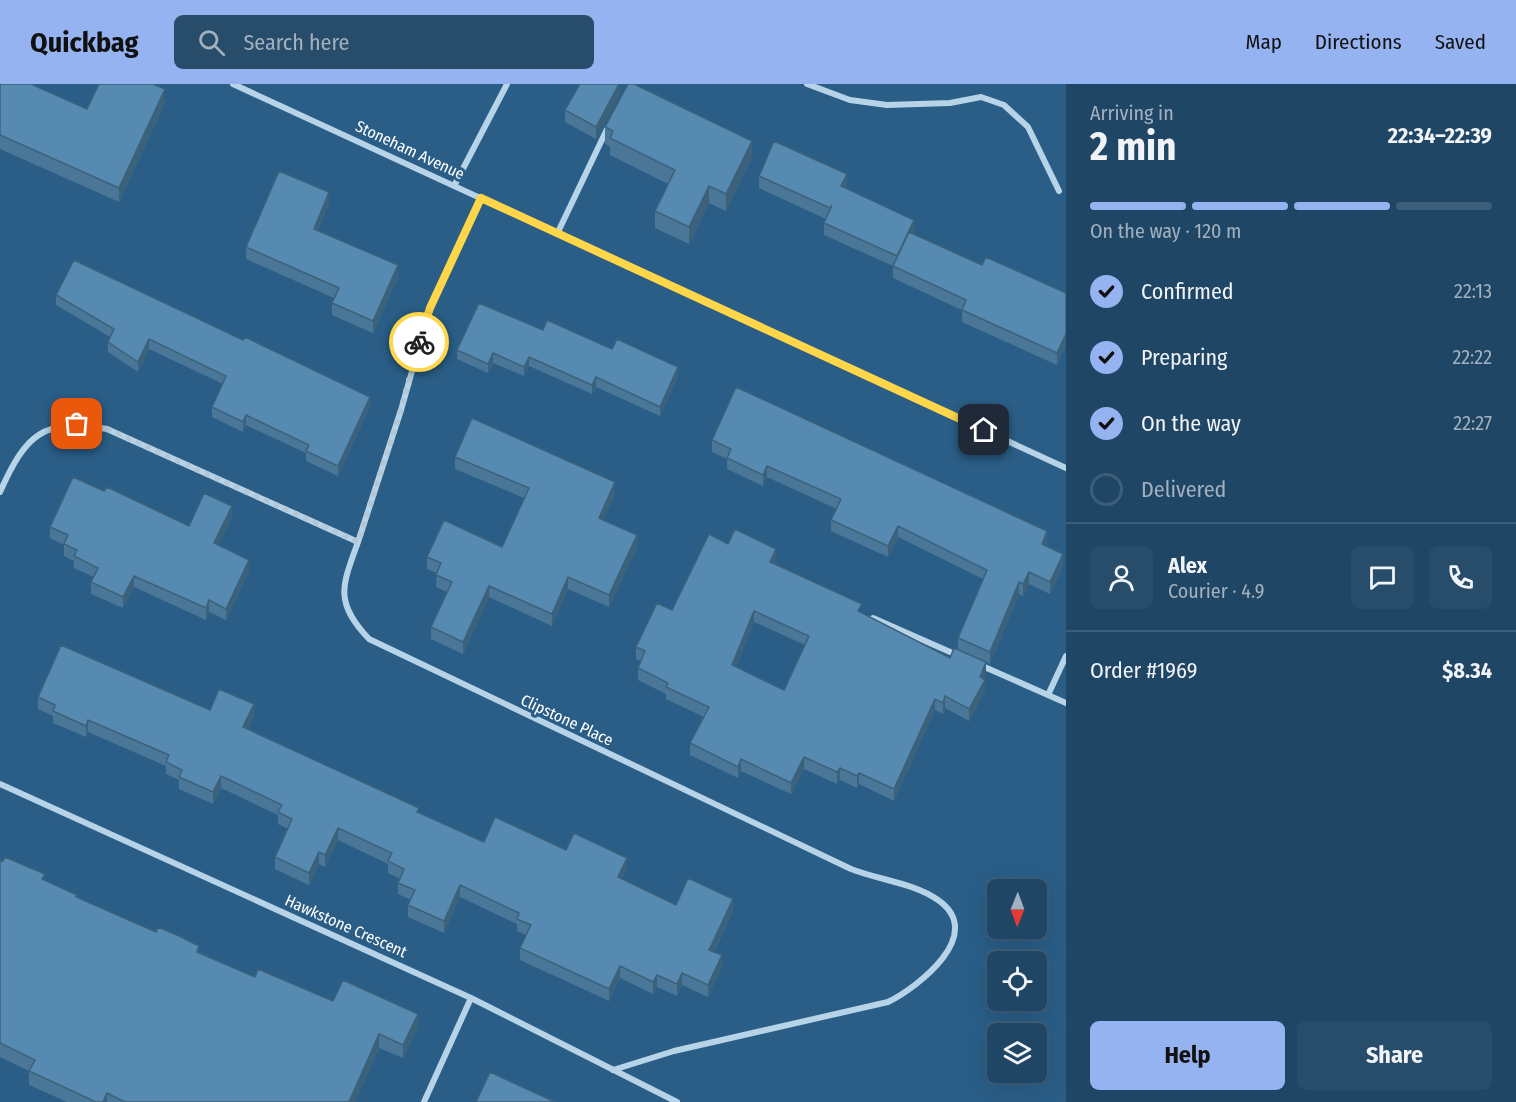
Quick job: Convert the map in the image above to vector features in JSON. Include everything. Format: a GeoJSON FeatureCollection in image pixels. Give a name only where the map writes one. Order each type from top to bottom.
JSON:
{"type":"FeatureCollection","features":[{"type":"Feature","properties":{"kind":"street","name":"Stoneham Avenue"},"geometry":{"type":"LineString","coordinates":[[233,84],[1066,468]]}},
{"type":"Feature","properties":{"kind":"street"},"geometry":{"type":"LineString","coordinates":[[454,186],[507,84]]}},
{"type":"Feature","properties":{"kind":"street"},"geometry":{"type":"LineString","coordinates":[[807,84],[850,100],[887,105],[950,103],[981,97],[1004,105],[1028,127],[1059,191]]}},
{"type":"Feature","properties":{"kind":"street"},"geometry":{"type":"LineString","coordinates":[[558,232],[614,115]]}},
{"type":"Feature","properties":{"kind":"street"},"geometry":{"type":"LineString","coordinates":[[0,492],[16,460],[31,440],[53,427],[77,424],[107,429],[358,542],[401,410],[430,308],[481,198]]}},
{"type":"Feature","properties":{"kind":"street","name":"Clipstone Place"},"geometry":{"type":"LineString","coordinates":[[358,542],[347,573],[343,599],[354,624],[369,639],[851,869],[929,894],[949,910],[954,938],[931,974],[911,991],[888,1002],[674,1051],[613,1070]]}},
{"type":"Feature","properties":{"kind":"street"},"geometry":{"type":"LineString","coordinates":[[873,618],[1066,703]]}},
{"type":"Feature","properties":{"kind":"street"},"geometry":{"type":"LineString","coordinates":[[1048,695],[1066,656]]}},
{"type":"Feature","properties":{"kind":"street","name":"Hawkstone Crescent"},"geometry":{"type":"LineString","coordinates":[[0,783],[471,998],[677,1102]]}},
{"type":"Feature","properties":{"kind":"street"},"geometry":{"type":"LineString","coordinates":[[424,1102],[471,998]]}},
{"type":"Feature","properties":{"kind":"building"},"geometry":{"type":"Polygon","coordinates":[[[0,84],[31,84],[87,109],[99,84],[153,84],[165,89],[119,188],[0,135],[0,84]]]}},
{"type":"Feature","properties":{"kind":"building"},"geometry":{"type":"Polygon","coordinates":[[[580,84],[619,84],[596,127],[565,110],[580,84]]]}},
{"type":"Feature","properties":{"kind":"building"},"geometry":{"type":"Polygon","coordinates":[[[628,84],[634,84],[752,141],[726,194],[709,186],[689,227],[655,211],[675,170],[610,138],[613,131],[605,127],[628,84]]]}},
{"type":"Feature","properties":{"kind":"building"},"geometry":{"type":"Polygon","coordinates":[[[774,141],[847,174],[841,186],[914,220],[897,256],[824,223],[832,205],[830,208],[759,176],[774,141]]]}},
{"type":"Feature","properties":{"kind":"building"},"geometry":{"type":"Polygon","coordinates":[[[279,171],[329,192],[314,229],[398,265],[373,321],[332,303],[339,288],[246,247],[279,171]]]}},
{"type":"Feature","properties":{"kind":"building"},"geometry":{"type":"Polygon","coordinates":[[[909,232],[982,265],[986,257],[1066,293],[1066,334],[1057,353],[962,310],[966,300],[893,266],[909,232]]]}},
{"type":"Feature","properties":{"kind":"building"},"geometry":{"type":"Polygon","coordinates":[[[74,260],[243,340],[245,337],[370,397],[338,466],[306,451],[309,445],[246,415],[243,422],[212,407],[226,376],[149,339],[138,362],[108,342],[114,329],[56,295],[74,260]]]}},
{"type":"Feature","properties":{"kind":"building"},"geometry":{"type":"Polygon","coordinates":[[[479,303],[543,330],[547,320],[612,349],[617,339],[678,367],[660,407],[596,377],[592,385],[529,357],[524,367],[493,353],[488,364],[457,350],[479,303]]]}},
{"type":"Feature","properties":{"kind":"building"},"geometry":{"type":"Polygon","coordinates":[[[736,387],[1047,531],[1042,544],[1063,554],[1050,582],[1029,572],[1023,584],[1019,582],[990,652],[958,638],[987,570],[898,526],[888,546],[831,520],[841,499],[767,466],[763,475],[727,458],[731,449],[712,440],[736,387]]]}},
{"type":"Feature","properties":{"kind":"building"},"geometry":{"type":"Polygon","coordinates":[[[472,418],[615,482],[599,518],[637,535],[609,595],[568,577],[552,614],[489,586],[463,642],[431,627],[452,582],[436,575],[441,563],[427,557],[444,520],[502,547],[529,488],[455,457],[472,418]]]}},
{"type":"Feature","properties":{"kind":"building"},"geometry":{"type":"Polygon","coordinates":[[[73,477],[104,491],[107,487],[189,526],[204,493],[232,506],[214,543],[249,560],[226,609],[209,600],[206,608],[134,576],[123,597],[91,582],[98,568],[74,556],[77,550],[64,544],[68,535],[50,527],[73,477]]]}},
{"type":"Feature","properties":{"kind":"building"},"geometry":{"type":"Polygon","coordinates":[[[735,529],[776,549],[770,562],[862,604],[858,611],[950,658],[954,648],[986,662],[980,677],[985,680],[969,709],[945,696],[943,703],[935,699],[894,789],[859,773],[857,776],[840,768],[837,772],[804,757],[791,783],[741,759],[738,767],[690,743],[709,707],[666,687],[668,683],[638,668],[645,651],[636,647],[657,603],[672,610],[709,534],[728,544],[735,529]],[[754,611],[732,665],[784,690],[809,636],[754,611]]]}},
{"type":"Feature","properties":{"kind":"building"},"geometry":{"type":"Polygon","coordinates":[[[61,645],[210,710],[219,689],[254,704],[243,727],[419,808],[417,812],[484,842],[495,817],[566,850],[574,833],[627,858],[618,877],[676,905],[688,878],[733,899],[709,950],[722,955],[708,985],[682,973],[677,984],[657,975],[653,982],[620,966],[609,989],[520,948],[531,925],[517,919],[519,913],[460,885],[444,921],[408,905],[415,890],[398,883],[404,869],[388,861],[392,853],[338,828],[325,855],[319,852],[309,873],[275,857],[292,819],[278,812],[282,805],[221,776],[213,792],[179,777],[182,770],[166,762],[169,755],[88,720],[86,726],[53,711],[55,705],[38,697],[61,645]]]}},
{"type":"Feature","properties":{"kind":"building"},"geometry":{"type":"Polygon","coordinates":[[[5,857],[45,874],[42,879],[77,895],[76,897],[156,932],[158,927],[179,936],[199,946],[197,952],[255,977],[258,969],[333,1001],[343,980],[418,1014],[403,1045],[379,1034],[349,1102],[125,1102],[107,1093],[103,1102],[96,1102],[29,1071],[35,1060],[0,1043],[0,860],[3,861],[5,857]]]}},
{"type":"Feature","properties":{"kind":"building"},"geometry":{"type":"Polygon","coordinates":[[[490,1072],[555,1102],[476,1102],[490,1072]]]}},
{"type":"Feature","properties":{"kind":"way so far"},"geometry":{"type":"LineString","coordinates":[[77,424],[107,429],[358,542],[401,410],[419,342]]}},
{"type":"Feature","properties":{"kind":"route"},"geometry":{"type":"LineString","coordinates":[[419,342],[430,308],[481,198],[984,430]]}}]}
